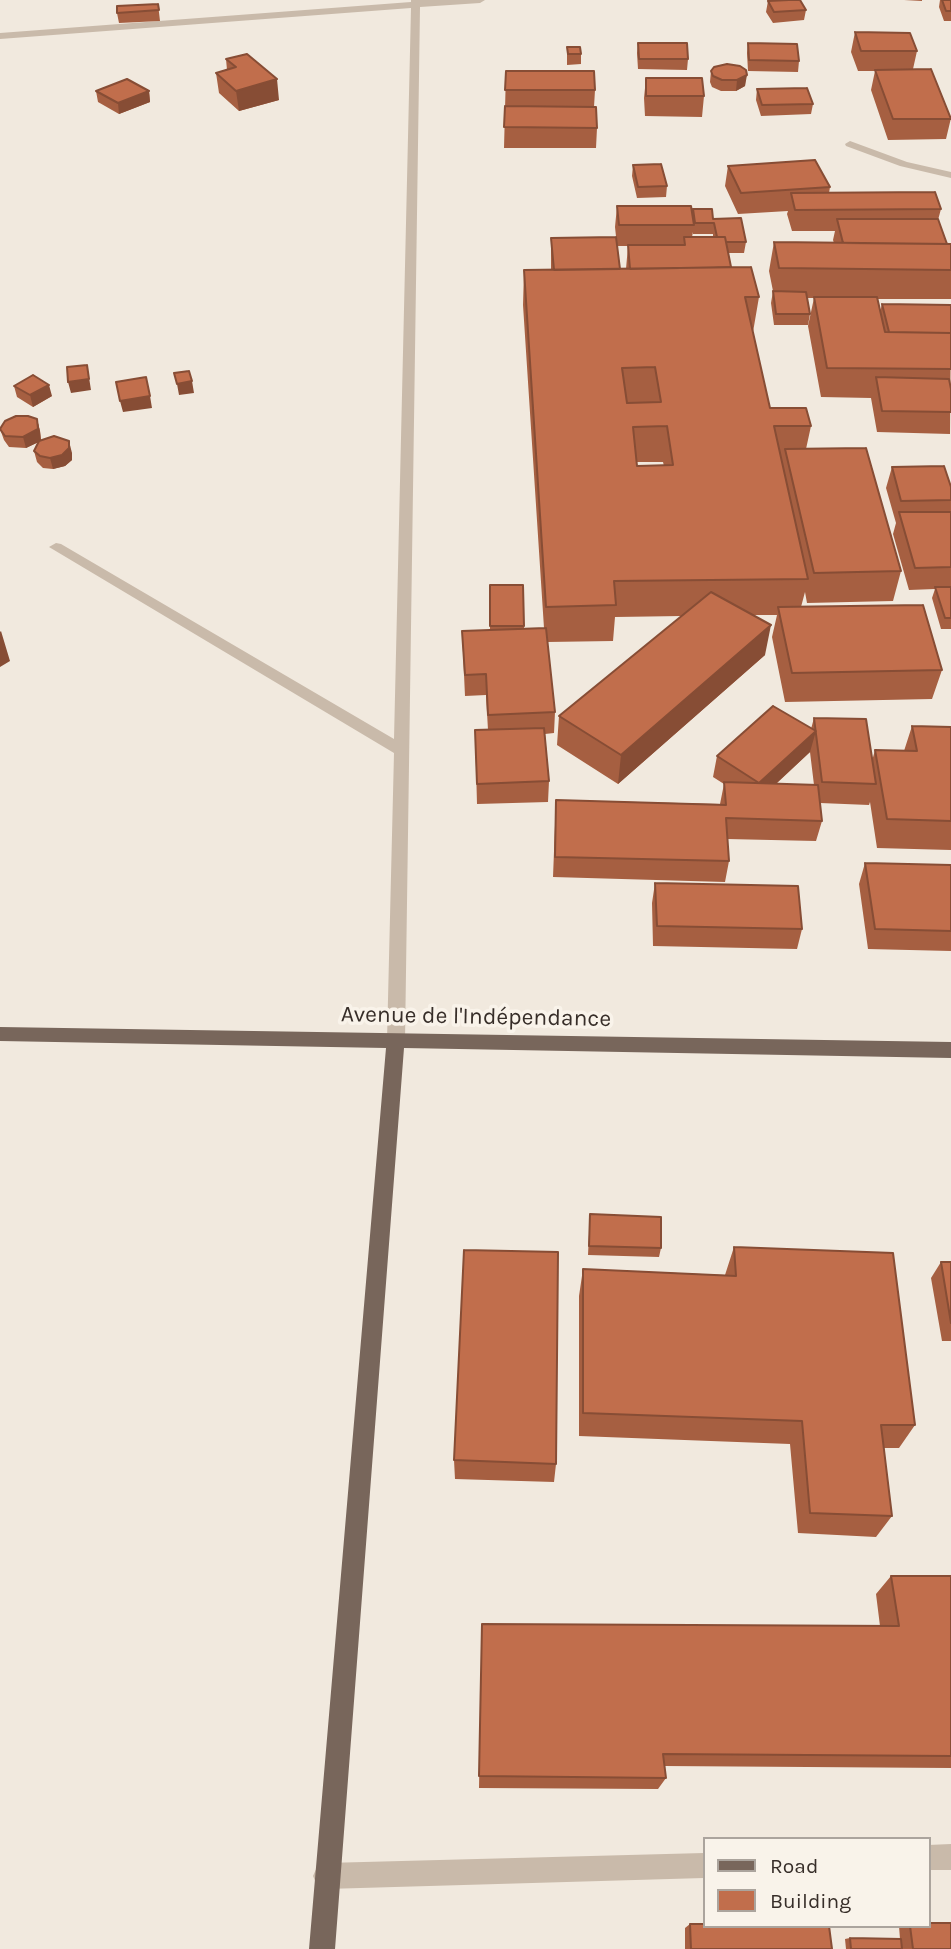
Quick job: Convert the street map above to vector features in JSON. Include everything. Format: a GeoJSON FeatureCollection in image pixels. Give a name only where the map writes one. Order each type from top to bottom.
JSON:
{"type":"FeatureCollection","features":[{"type":"Feature","properties":{"kind":"main road","name":"Avenue de l'Indépendance"},"geometry":{"type":"LineString","coordinates":[[0,1034],[951,1050]]}},
{"type":"Feature","properties":{"kind":"main road"},"geometry":{"type":"LineString","coordinates":[[322,1949],[396,1040]]}},
{"type":"Feature","properties":{"kind":"street"},"geometry":{"type":"LineString","coordinates":[[0,36],[416,2],[480,0]]}},
{"type":"Feature","properties":{"kind":"street"},"geometry":{"type":"LineString","coordinates":[[396,1040],[416,2]]}},
{"type":"Feature","properties":{"kind":"street"},"geometry":{"type":"LineString","coordinates":[[850,144],[904,164],[951,175]]}},
{"type":"Feature","properties":{"kind":"street"},"geometry":{"type":"LineString","coordinates":[[56,547],[403,751]]}},
{"type":"Feature","properties":{"kind":"street"},"geometry":{"type":"LineString","coordinates":[[930,1858],[951,1857]]}},
{"type":"Feature","properties":{"kind":"street"},"geometry":{"type":"LineString","coordinates":[[326,1876],[702,1865]]}},
{"type":"Feature","properties":{"kind":"building"},"geometry":{"type":"Polygon","coordinates":[[[800,0],[806,10],[774,12],[768,1],[800,0]]]}},
{"type":"Feature","properties":{"kind":"building"},"geometry":{"type":"Polygon","coordinates":[[[942,0],[951,0],[951,11],[946,11],[942,0]]]}},
{"type":"Feature","properties":{"kind":"building"},"geometry":{"type":"Polygon","coordinates":[[[158,4],[159,10],[117,13],[117,6],[158,4]]]}},
{"type":"Feature","properties":{"kind":"building"},"geometry":{"type":"Polygon","coordinates":[[[855,32],[910,33],[917,51],[861,51],[855,32]]]}},
{"type":"Feature","properties":{"kind":"building"},"geometry":{"type":"Polygon","coordinates":[[[638,43],[687,43],[688,59],[639,59],[638,43]]]}},
{"type":"Feature","properties":{"kind":"building"},"geometry":{"type":"Polygon","coordinates":[[[748,43],[797,44],[799,61],[749,60],[748,43]]]}},
{"type":"Feature","properties":{"kind":"building"},"geometry":{"type":"Polygon","coordinates":[[[567,47],[580,47],[581,54],[568,54],[567,47]]]}},
{"type":"Feature","properties":{"kind":"building"},"geometry":{"type":"Polygon","coordinates":[[[247,54],[277,79],[236,91],[216,73],[236,67],[226,59],[247,54]]]}},
{"type":"Feature","properties":{"kind":"building"},"geometry":{"type":"Polygon","coordinates":[[[727,64],[740,66],[746,70],[747,75],[737,80],[722,80],[713,76],[711,71],[714,67],[727,64]]]}},
{"type":"Feature","properties":{"kind":"building"},"geometry":{"type":"Polygon","coordinates":[[[931,69],[951,119],[893,119],[875,70],[931,69]]]}},
{"type":"Feature","properties":{"kind":"building"},"geometry":{"type":"Polygon","coordinates":[[[506,71],[594,71],[595,90],[505,90],[506,71]]]}},
{"type":"Feature","properties":{"kind":"building"},"geometry":{"type":"Polygon","coordinates":[[[646,78],[702,78],[704,96],[646,96],[646,78]]]}},
{"type":"Feature","properties":{"kind":"building"},"geometry":{"type":"Polygon","coordinates":[[[127,79],[149,91],[118,103],[96,91],[127,79]]]}},
{"type":"Feature","properties":{"kind":"building"},"geometry":{"type":"Polygon","coordinates":[[[807,88],[813,104],[762,105],[757,89],[807,88]]]}},
{"type":"Feature","properties":{"kind":"building"},"geometry":{"type":"Polygon","coordinates":[[[505,106],[596,107],[597,128],[504,127],[505,106]]]}},
{"type":"Feature","properties":{"kind":"building"},"geometry":{"type":"Polygon","coordinates":[[[815,160],[830,187],[741,193],[728,166],[815,160]]]}},
{"type":"Feature","properties":{"kind":"building"},"geometry":{"type":"Polygon","coordinates":[[[661,164],[667,186],[638,187],[633,165],[661,164]]]}},
{"type":"Feature","properties":{"kind":"building"},"geometry":{"type":"Polygon","coordinates":[[[935,192],[941,209],[795,210],[791,193],[935,192]]]}},
{"type":"Feature","properties":{"kind":"building"},"geometry":{"type":"Polygon","coordinates":[[[617,206],[691,206],[694,225],[619,225],[617,206]]]}},
{"type":"Feature","properties":{"kind":"building"},"geometry":{"type":"Polygon","coordinates":[[[693,209],[712,209],[713,219],[741,218],[746,242],[726,242],[725,237],[717,237],[714,223],[695,223],[693,209]]]}},
{"type":"Feature","properties":{"kind":"building"},"geometry":{"type":"Polygon","coordinates":[[[837,219],[938,219],[947,244],[843,243],[837,219]]]}},
{"type":"Feature","properties":{"kind":"building"},"geometry":{"type":"Polygon","coordinates":[[[616,237],[620,269],[554,270],[551,238],[616,237]]]}},
{"type":"Feature","properties":{"kind":"building"},"geometry":{"type":"Polygon","coordinates":[[[684,237],[725,237],[731,267],[630,269],[628,245],[685,245],[684,237]]]}},
{"type":"Feature","properties":{"kind":"building"},"geometry":{"type":"Polygon","coordinates":[[[774,242],[951,244],[951,270],[779,268],[774,242]]]}},
{"type":"Feature","properties":{"kind":"building"},"geometry":{"type":"Polygon","coordinates":[[[751,267],[759,297],[745,297],[770,408],[806,408],[811,426],[774,426],[808,579],[614,581],[616,605],[546,607],[524,270],[751,267]],[[655,367],[622,368],[627,403],[661,402],[655,367]],[[667,426],[633,427],[637,466],[673,465],[667,426]]]}},
{"type":"Feature","properties":{"kind":"building"},"geometry":{"type":"Polygon","coordinates":[[[773,291],[806,292],[810,314],[776,314],[773,291]]]}},
{"type":"Feature","properties":{"kind":"building"},"geometry":{"type":"Polygon","coordinates":[[[814,297],[877,297],[885,332],[951,333],[951,369],[827,368],[814,297]]]}},
{"type":"Feature","properties":{"kind":"building"},"geometry":{"type":"Polygon","coordinates":[[[882,304],[951,305],[951,333],[889,332],[882,304]]]}},
{"type":"Feature","properties":{"kind":"building"},"geometry":{"type":"Polygon","coordinates":[[[87,365],[89,379],[68,382],[67,367],[87,365]]]}},
{"type":"Feature","properties":{"kind":"building"},"geometry":{"type":"Polygon","coordinates":[[[189,371],[192,381],[177,384],[174,373],[189,371]]]}},
{"type":"Feature","properties":{"kind":"building"},"geometry":{"type":"Polygon","coordinates":[[[33,375],[49,385],[30,395],[14,386],[33,375]]]}},
{"type":"Feature","properties":{"kind":"building"},"geometry":{"type":"Polygon","coordinates":[[[146,377],[150,396],[120,401],[116,382],[146,377]]]}},
{"type":"Feature","properties":{"kind":"building"},"geometry":{"type":"Polygon","coordinates":[[[876,377],[949,379],[951,412],[882,411],[876,377]]]}},
{"type":"Feature","properties":{"kind":"building"},"geometry":{"type":"Polygon","coordinates":[[[16,416],[37,419],[38,429],[23,437],[5,436],[0,429],[5,421],[16,416]]]}},
{"type":"Feature","properties":{"kind":"building"},"geometry":{"type":"Polygon","coordinates":[[[54,436],[69,441],[69,448],[62,455],[50,458],[40,456],[34,451],[39,441],[54,436]]]}},
{"type":"Feature","properties":{"kind":"building"},"geometry":{"type":"Polygon","coordinates":[[[866,448],[901,571],[814,573],[785,449],[866,448]]]}},
{"type":"Feature","properties":{"kind":"building"},"geometry":{"type":"Polygon","coordinates":[[[944,466],[951,487],[951,500],[901,501],[892,467],[944,466]]]}},
{"type":"Feature","properties":{"kind":"building"},"geometry":{"type":"Polygon","coordinates":[[[899,512],[951,512],[951,567],[915,568],[899,512]]]}},
{"type":"Feature","properties":{"kind":"building"},"geometry":{"type":"Polygon","coordinates":[[[490,585],[523,585],[524,626],[490,626],[490,585]]]}},
{"type":"Feature","properties":{"kind":"building"},"geometry":{"type":"Polygon","coordinates":[[[935,587],[951,587],[951,618],[945,618],[935,587]]]}},
{"type":"Feature","properties":{"kind":"building"},"geometry":{"type":"Polygon","coordinates":[[[711,592],[771,625],[621,755],[559,716],[711,592]]]}},
{"type":"Feature","properties":{"kind":"building"},"geometry":{"type":"Polygon","coordinates":[[[923,605],[942,670],[792,673],[778,607],[923,605]]]}},
{"type":"Feature","properties":{"kind":"building"},"geometry":{"type":"Polygon","coordinates":[[[546,628],[555,712],[488,715],[486,674],[465,675],[462,631],[546,628]]]}},
{"type":"Feature","properties":{"kind":"building"},"geometry":{"type":"Polygon","coordinates":[[[773,706],[816,731],[759,783],[717,756],[773,706]]]}},
{"type":"Feature","properties":{"kind":"building"},"geometry":{"type":"Polygon","coordinates":[[[814,718],[866,719],[876,784],[822,782],[814,718]]]}},
{"type":"Feature","properties":{"kind":"building"},"geometry":{"type":"Polygon","coordinates":[[[912,726],[951,727],[951,821],[887,819],[875,750],[917,751],[912,726]]]}},
{"type":"Feature","properties":{"kind":"building"},"geometry":{"type":"Polygon","coordinates":[[[544,728],[549,781],[477,784],[475,730],[544,728]]]}},
{"type":"Feature","properties":{"kind":"building"},"geometry":{"type":"Polygon","coordinates":[[[724,782],[818,785],[822,821],[726,818],[729,861],[555,857],[556,800],[726,805],[724,782]]]}},
{"type":"Feature","properties":{"kind":"building"},"geometry":{"type":"Polygon","coordinates":[[[865,863],[951,865],[951,931],[875,929],[865,863]]]}},
{"type":"Feature","properties":{"kind":"building"},"geometry":{"type":"Polygon","coordinates":[[[655,883],[798,886],[802,929],[657,926],[655,883]]]}},
{"type":"Feature","properties":{"kind":"building"},"geometry":{"type":"Polygon","coordinates":[[[590,1214],[661,1217],[661,1248],[589,1246],[590,1214]]]}},
{"type":"Feature","properties":{"kind":"building"},"geometry":{"type":"Polygon","coordinates":[[[734,1247],[893,1253],[915,1425],[881,1425],[892,1516],[810,1513],[802,1421],[583,1413],[583,1269],[736,1276],[734,1247]]]}},
{"type":"Feature","properties":{"kind":"building"},"geometry":{"type":"Polygon","coordinates":[[[464,1250],[558,1252],[556,1464],[454,1460],[464,1250]]]}},
{"type":"Feature","properties":{"kind":"building"},"geometry":{"type":"Polygon","coordinates":[[[941,1262],[951,1262],[951,1323],[941,1262]]]}},
{"type":"Feature","properties":{"kind":"building"},"geometry":{"type":"Polygon","coordinates":[[[891,1576],[951,1576],[951,1756],[663,1754],[666,1778],[479,1776],[482,1624],[899,1626],[891,1576]]]}},
{"type":"Feature","properties":{"kind":"building"},"geometry":{"type":"Polygon","coordinates":[[[930,1923],[951,1923],[951,1949],[913,1949],[910,1928],[930,1928],[930,1923]]]}},
{"type":"Feature","properties":{"kind":"building"},"geometry":{"type":"Polygon","coordinates":[[[690,1924],[702,1924],[702,1928],[829,1928],[832,1949],[691,1949],[690,1924]]]}},
{"type":"Feature","properties":{"kind":"building"},"geometry":{"type":"Polygon","coordinates":[[[850,1938],[901,1939],[902,1949],[851,1949],[850,1938]]]}}]}
